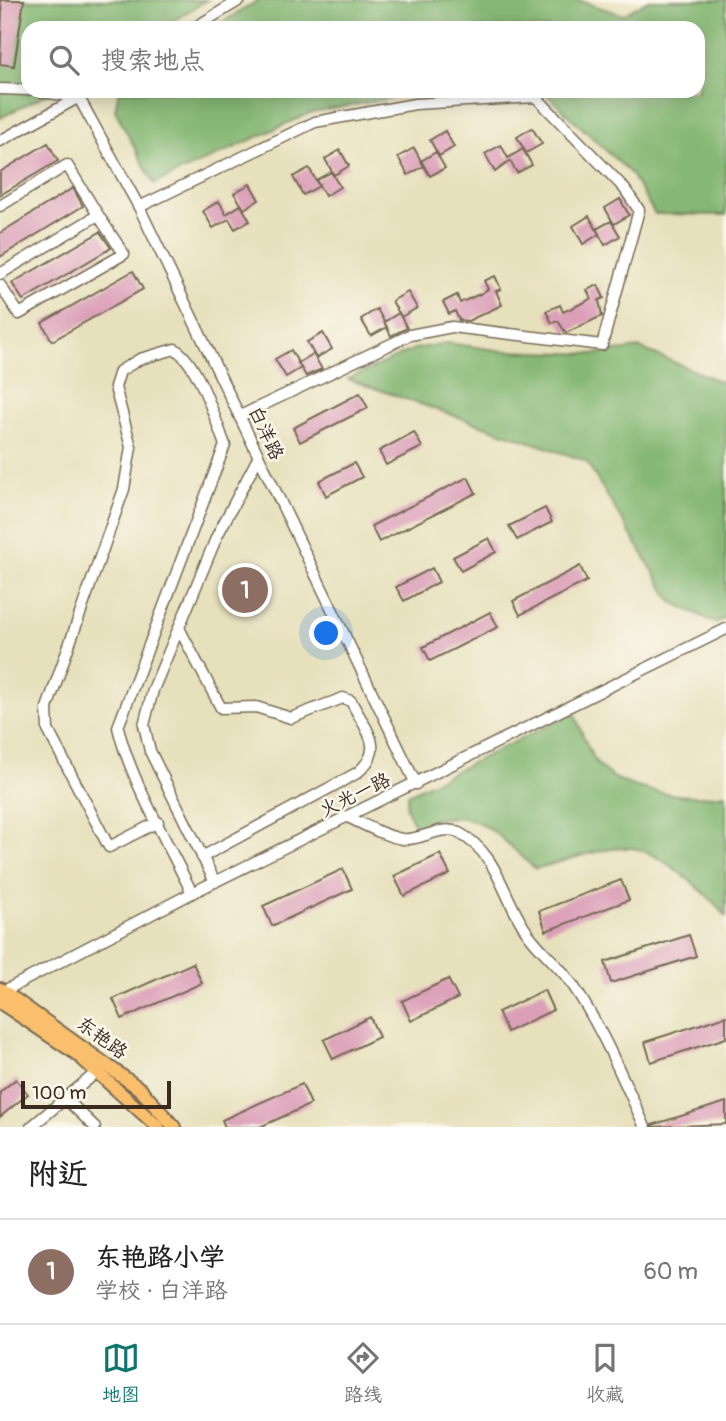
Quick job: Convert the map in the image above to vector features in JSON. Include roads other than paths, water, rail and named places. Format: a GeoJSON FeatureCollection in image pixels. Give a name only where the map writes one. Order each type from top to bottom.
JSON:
{"type":"FeatureCollection","features":[{"type":"Feature","properties":{"kind":"main road","name":"东艳路"},"geometry":{"type":"LineString","coordinates":[[1,994],[77,1054],[158,1127]]}},
{"type":"Feature","properties":{"kind":"main road","name":"东艳路"},"geometry":{"type":"LineString","coordinates":[[1,994],[140,1089],[174,1127]]}},
{"type":"Feature","properties":{"kind":"street"},"geometry":{"type":"LineString","coordinates":[[206,21],[240,0]]}},
{"type":"Feature","properties":{"kind":"street"},"geometry":{"type":"LineString","coordinates":[[0,89],[21,90]]}},
{"type":"Feature","properties":{"kind":"street"},"geometry":{"type":"LineString","coordinates":[[0,141],[79,98]]}},
{"type":"Feature","properties":{"kind":"street","name":"白洋路"},"geometry":{"type":"LineString","coordinates":[[79,98],[139,207],[416,785]]}},
{"type":"Feature","properties":{"kind":"street"},"geometry":{"type":"LineString","coordinates":[[139,207],[314,122],[415,104],[520,98]]}},
{"type":"Feature","properties":{"kind":"street"},"geometry":{"type":"LineString","coordinates":[[240,416],[410,335],[452,327],[602,345],[639,211],[624,188],[538,98]]}},
{"type":"Feature","properties":{"kind":"street"},"geometry":{"type":"LineString","coordinates":[[0,206],[68,165],[124,254],[19,314],[0,285]]}},
{"type":"Feature","properties":{"kind":"street"},"geometry":{"type":"LineString","coordinates":[[0,274],[98,215]]}},
{"type":"Feature","properties":{"kind":"street"},"geometry":{"type":"LineString","coordinates":[[158,822],[109,847],[48,730],[47,708],[124,489],[131,447],[115,387],[120,371],[140,359],[175,349],[184,355],[196,377],[225,445],[118,727],[123,750],[158,822],[192,893]]}},
{"type":"Feature","properties":{"kind":"street"},"geometry":{"type":"LineString","coordinates":[[215,882],[149,751],[144,725],[153,690],[216,536],[258,458]]}},
{"type":"Feature","properties":{"kind":"street"},"geometry":{"type":"LineString","coordinates":[[179,628],[221,708],[256,707],[291,718],[343,698],[351,701],[374,749],[372,760],[357,773],[202,857]]}},
{"type":"Feature","properties":{"kind":"street","name":"火光一路"},"geometry":{"type":"LineString","coordinates":[[1,994],[192,893],[416,785],[726,629]]}},
{"type":"Feature","properties":{"kind":"street"},"geometry":{"type":"LineString","coordinates":[[348,817],[403,839],[422,838],[437,831],[456,832],[476,844],[491,861],[526,932],[566,976],[586,1007],[645,1127]]}},
{"type":"Feature","properties":{"kind":"street"},"geometry":{"type":"LineString","coordinates":[[31,1127],[97,1072]]}},
{"type":"Feature","properties":{"kind":"street"},"geometry":{"type":"LineString","coordinates":[[66,1099],[95,1127]]}},
{"type":"Feature","properties":{"kind":"place","name":"东艳路小学"},"geometry":{"type":"Point","coordinates":[245,590]}}]}
